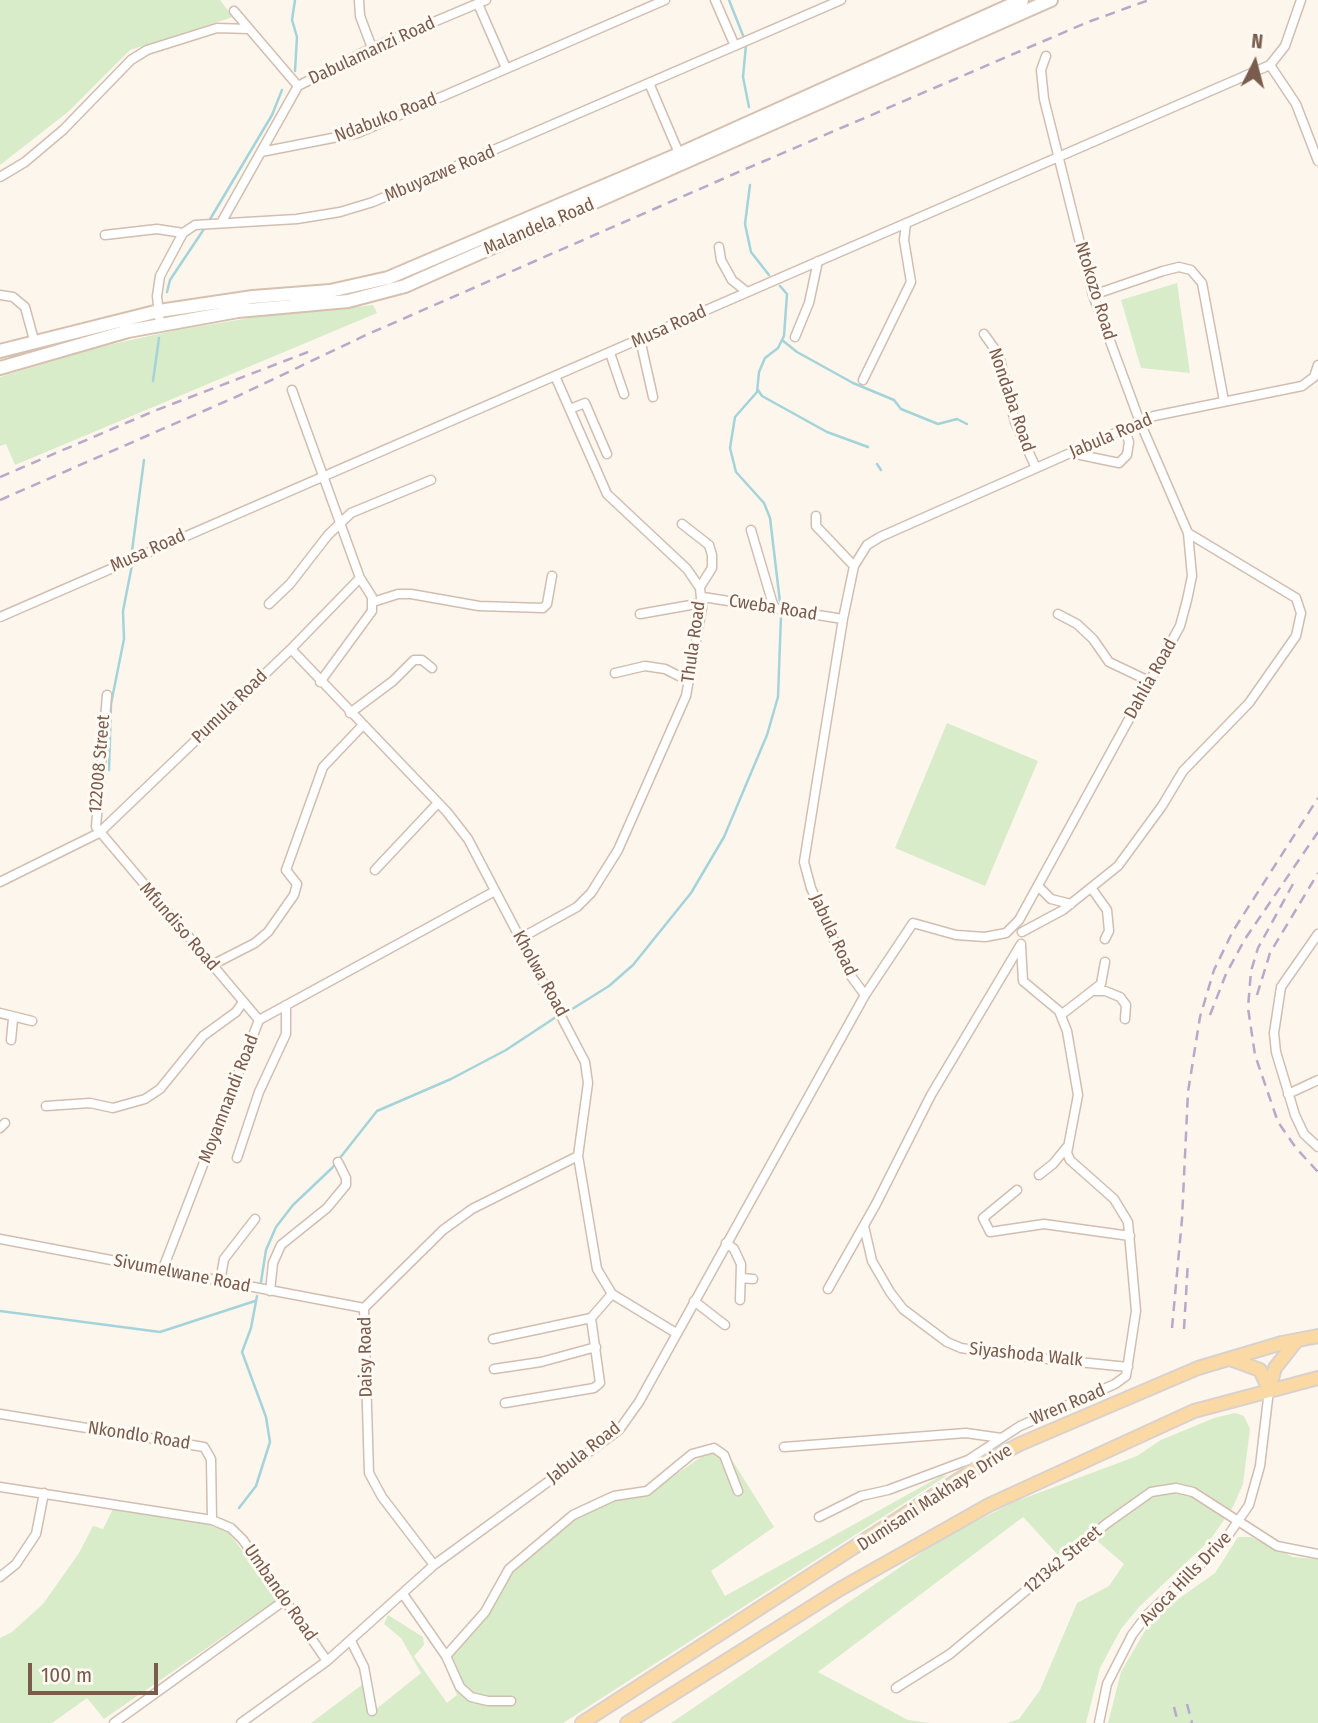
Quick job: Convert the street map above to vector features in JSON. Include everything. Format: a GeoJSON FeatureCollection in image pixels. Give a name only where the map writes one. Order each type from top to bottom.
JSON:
{"type":"FeatureCollection","features":[{"type":"Feature","properties":{"kind":"main road","name":"Malandela Road"},"geometry":{"type":"LineString","coordinates":[[0,368],[160,325],[238,311],[326,304],[376,295],[417,281],[1022,0]]}},
{"type":"Feature","properties":{"kind":"main road","name":"Malandela Road"},"geometry":{"type":"LineString","coordinates":[[1009,8],[1051,0]]}},
{"type":"Feature","properties":{"kind":"main road","name":"Malandela Road"},"geometry":{"type":"LineString","coordinates":[[0,351],[34,340],[159,311],[253,297],[330,291],[388,278],[682,159]]}},
{"type":"Feature","properties":{"kind":"main road","name":"Dumisani Makhaye Drive"},"geometry":{"type":"LineString","coordinates":[[582,1723],[989,1460],[1120,1399],[1226,1359],[1318,1336]]}},
{"type":"Feature","properties":{"kind":"main road"},"geometry":{"type":"LineString","coordinates":[[1269,1390],[1275,1368],[1297,1340]]}},
{"type":"Feature","properties":{"kind":"main road"},"geometry":{"type":"LineString","coordinates":[[1226,1359],[1242,1361],[1260,1370],[1269,1390]]}},
{"type":"Feature","properties":{"kind":"main road","name":"Dumisani Makhaye Drive"},"geometry":{"type":"LineString","coordinates":[[627,1723],[840,1590],[963,1518],[1157,1427],[1214,1404],[1318,1378]]}},
{"type":"Feature","properties":{"kind":"street"},"geometry":{"type":"LineString","coordinates":[[359,0],[360,16],[372,48]]}},
{"type":"Feature","properties":{"kind":"street","name":"Ndabuko Road"},"geometry":{"type":"LineString","coordinates":[[261,152],[358,133],[665,0]]}},
{"type":"Feature","properties":{"kind":"street"},"geometry":{"type":"LineString","coordinates":[[715,0],[742,43]]}},
{"type":"Feature","properties":{"kind":"street","name":"Mbuyazwe Road"},"geometry":{"type":"LineString","coordinates":[[212,224],[297,219],[340,212],[373,202],[841,0]]}},
{"type":"Feature","properties":{"kind":"street"},"geometry":{"type":"LineString","coordinates":[[1301,0],[1285,46],[1270,65],[1296,104],[1315,141],[1318,160]]}},
{"type":"Feature","properties":{"kind":"street"},"geometry":{"type":"LineString","coordinates":[[482,2],[506,68]]}},
{"type":"Feature","properties":{"kind":"street","name":"Dabulamanzi Road"},"geometry":{"type":"LineString","coordinates":[[212,224],[261,152],[298,86],[372,48],[482,2]]}},
{"type":"Feature","properties":{"kind":"street","name":"Dabulamanzi Road"},"geometry":{"type":"LineString","coordinates":[[234,11],[298,86]]}},
{"type":"Feature","properties":{"kind":"street"},"geometry":{"type":"LineString","coordinates":[[0,177],[25,162],[63,130],[131,60],[147,51],[217,28],[249,29]]}},
{"type":"Feature","properties":{"kind":"street","name":"Ntokozo Road"},"geometry":{"type":"LineString","coordinates":[[1046,56],[1041,64],[1041,82],[1093,295],[1140,422]]}},
{"type":"Feature","properties":{"kind":"street","name":"Musa Road"},"geometry":{"type":"LineString","coordinates":[[0,617],[1270,65]]}},
{"type":"Feature","properties":{"kind":"street"},"geometry":{"type":"LineString","coordinates":[[649,83],[682,159]]}},
{"type":"Feature","properties":{"kind":"street"},"geometry":{"type":"LineString","coordinates":[[863,380],[911,282],[904,240],[906,223]]}},
{"type":"Feature","properties":{"kind":"street"},"geometry":{"type":"LineString","coordinates":[[105,235],[157,229],[183,233],[212,224]]}},
{"type":"Feature","properties":{"kind":"street"},"geometry":{"type":"LineString","coordinates":[[160,325],[160,276],[183,233]]}},
{"type":"Feature","properties":{"kind":"street"},"geometry":{"type":"LineString","coordinates":[[719,247],[721,260],[732,280],[747,292]]}},
{"type":"Feature","properties":{"kind":"street"},"geometry":{"type":"LineString","coordinates":[[795,337],[809,303],[818,261]]}},
{"type":"Feature","properties":{"kind":"street"},"geometry":{"type":"LineString","coordinates":[[1093,295],[1179,267],[1191,270],[1202,283],[1224,401]]}},
{"type":"Feature","properties":{"kind":"street"},"geometry":{"type":"LineString","coordinates":[[0,295],[13,297],[25,307],[34,340]]}},
{"type":"Feature","properties":{"kind":"street","name":"Nondaba Road"},"geometry":{"type":"LineString","coordinates":[[984,334],[999,355],[1015,422],[1036,468]]}},
{"type":"Feature","properties":{"kind":"street"},"geometry":{"type":"LineString","coordinates":[[640,339],[653,397]]}},
{"type":"Feature","properties":{"kind":"street"},"geometry":{"type":"LineString","coordinates":[[610,352],[624,394]]}},
{"type":"Feature","properties":{"kind":"street","name":"Jabula Road"},"geometry":{"type":"LineString","coordinates":[[327,1661],[434,1565],[619,1430],[639,1402],[865,995],[848,972],[811,888],[804,862],[843,619],[854,566],[867,545],[1140,422],[1177,410],[1295,389],[1316,379],[1318,365]]}},
{"type":"Feature","properties":{"kind":"street","name":"Thula Road"},"geometry":{"type":"LineString","coordinates":[[521,938],[562,918],[591,893],[618,850],[686,696],[703,600],[700,587],[687,569],[607,494],[555,376]]}},
{"type":"Feature","properties":{"kind":"street"},"geometry":{"type":"LineString","coordinates":[[292,390],[360,578],[373,602],[369,619],[320,682]]}},
{"type":"Feature","properties":{"kind":"street"},"geometry":{"type":"LineString","coordinates":[[570,409],[585,403],[607,454]]}},
{"type":"Feature","properties":{"kind":"street","name":"Dahlia Road"},"geometry":{"type":"LineString","coordinates":[[1019,920],[1180,626],[1188,600],[1192,576],[1188,533],[1140,422]]}},
{"type":"Feature","properties":{"kind":"street"},"geometry":{"type":"LineString","coordinates":[[1071,453],[1119,463],[1127,455],[1129,442],[1125,429]]}},
{"type":"Feature","properties":{"kind":"street"},"geometry":{"type":"LineString","coordinates":[[269,604],[290,584],[340,522],[351,513],[431,480]]}},
{"type":"Feature","properties":{"kind":"street"},"geometry":{"type":"LineString","coordinates":[[816,516],[816,526],[854,566]]}},
{"type":"Feature","properties":{"kind":"street"},"geometry":{"type":"LineString","coordinates":[[682,524],[709,545],[712,555],[712,568],[700,587]]}},
{"type":"Feature","properties":{"kind":"street"},"geometry":{"type":"LineString","coordinates":[[751,530],[774,608]]}},
{"type":"Feature","properties":{"kind":"street"},"geometry":{"type":"LineString","coordinates":[[1022,932],[1071,904],[1118,866],[1183,771],[1249,703],[1296,636],[1300,604],[1290,593],[1188,533]]}},
{"type":"Feature","properties":{"kind":"street"},"geometry":{"type":"LineString","coordinates":[[373,602],[398,594],[411,594],[479,606],[543,608],[547,604],[552,576]]}},
{"type":"Feature","properties":{"kind":"street","name":"Pumula Road"},"geometry":{"type":"LineString","coordinates":[[0,883],[99,833],[291,649],[360,578]]}},
{"type":"Feature","properties":{"kind":"street","name":"Cweba Road"},"geometry":{"type":"LineString","coordinates":[[640,614],[703,600],[843,619]]}},
{"type":"Feature","properties":{"kind":"street"},"geometry":{"type":"LineString","coordinates":[[1058,614],[1077,624],[1109,662],[1149,681]]}},
{"type":"Feature","properties":{"kind":"street","name":"Kholwa Road"},"geometry":{"type":"LineString","coordinates":[[291,649],[468,839],[570,1028],[589,1073],[578,1156],[597,1269],[612,1294]]}},
{"type":"Feature","properties":{"kind":"street"},"geometry":{"type":"LineString","coordinates":[[350,713],[393,681],[414,660],[422,660],[432,667]]}},
{"type":"Feature","properties":{"kind":"street"},"geometry":{"type":"LineString","coordinates":[[615,673],[645,666],[665,669],[689,681]]}},
{"type":"Feature","properties":{"kind":"street","name":"122008 Street"},"geometry":{"type":"LineString","coordinates":[[99,833],[95,819],[107,695]]}},
{"type":"Feature","properties":{"kind":"street"},"geometry":{"type":"LineString","coordinates":[[212,965],[255,943],[268,932],[294,895],[297,884],[286,870],[324,766],[362,726]]}},
{"type":"Feature","properties":{"kind":"street"},"geometry":{"type":"LineString","coordinates":[[375,870],[437,804]]}},
{"type":"Feature","properties":{"kind":"street","name":"Mfundiso Road"},"geometry":{"type":"LineString","coordinates":[[99,833],[259,1020]]}},
{"type":"Feature","properties":{"kind":"street"},"geometry":{"type":"LineString","coordinates":[[1038,886],[1051,899],[1071,904]]}},
{"type":"Feature","properties":{"kind":"street"},"geometry":{"type":"LineString","coordinates":[[1092,889],[1107,910],[1108,931],[1105,939]]}},
{"type":"Feature","properties":{"kind":"street","name":"Moyamnandi Road"},"geometry":{"type":"LineString","coordinates":[[162,1271],[259,1020],[495,891]]}},
{"type":"Feature","properties":{"kind":"street"},"geometry":{"type":"LineString","coordinates":[[865,995],[913,923],[956,936],[985,937],[1006,933],[1019,920]]}},
{"type":"Feature","properties":{"kind":"street"},"geometry":{"type":"LineString","coordinates":[[1019,920],[1022,932],[1023,981],[1061,1015],[1078,1095],[1067,1147],[1070,1160],[1114,1199],[1128,1222],[1136,1311],[1128,1367]]}},
{"type":"Feature","properties":{"kind":"street"},"geometry":{"type":"LineString","coordinates":[[1318,934],[1281,987],[1275,1010],[1276,1052],[1288,1094],[1304,1134],[1318,1147]]}},
{"type":"Feature","properties":{"kind":"street"},"geometry":{"type":"LineString","coordinates":[[828,1289],[864,1226],[931,1095],[1008,961],[1021,946]]}},
{"type":"Feature","properties":{"kind":"street"},"geometry":{"type":"LineString","coordinates":[[1061,1015],[1095,991],[1104,980],[1105,962]]}},
{"type":"Feature","properties":{"kind":"street"},"geometry":{"type":"LineString","coordinates":[[1095,991],[1113,993],[1124,1001],[1125,1019]]}},
{"type":"Feature","properties":{"kind":"street"},"geometry":{"type":"LineString","coordinates":[[46,1106],[90,1103],[113,1108],[145,1099],[160,1089],[203,1036],[236,1012],[243,1002]]}},
{"type":"Feature","properties":{"kind":"street"},"geometry":{"type":"LineString","coordinates":[[237,1158],[259,1092],[286,1034],[286,1005]]}},
{"type":"Feature","properties":{"kind":"street"},"geometry":{"type":"LineString","coordinates":[[0,1013],[32,1021]]}},
{"type":"Feature","properties":{"kind":"street"},"geometry":{"type":"LineString","coordinates":[[11,1040],[13,1018]]}},
{"type":"Feature","properties":{"kind":"street"},"geometry":{"type":"LineString","coordinates":[[1288,1094],[1318,1080]]}},
{"type":"Feature","properties":{"kind":"street"},"geometry":{"type":"LineString","coordinates":[[1040,1175],[1054,1164],[1067,1147]]}},
{"type":"Feature","properties":{"kind":"street","name":"Daisy Road"},"geometry":{"type":"LineString","coordinates":[[434,1565],[382,1497],[369,1473],[364,1308],[443,1230],[472,1209],[578,1156]]}},
{"type":"Feature","properties":{"kind":"street"},"geometry":{"type":"LineString","coordinates":[[270,1291],[273,1263],[281,1245],[327,1208],[346,1185],[346,1178],[338,1162]]}},
{"type":"Feature","properties":{"kind":"street"},"geometry":{"type":"LineString","coordinates":[[1017,1190],[983,1218],[990,1232],[1044,1224],[1130,1236]]}},
{"type":"Feature","properties":{"kind":"street"},"geometry":{"type":"LineString","coordinates":[[220,1282],[224,1259],[255,1219]]}},
{"type":"Feature","properties":{"kind":"street","name":"Siyashoda Walk"},"geometry":{"type":"LineString","coordinates":[[864,1226],[872,1261],[890,1292],[903,1309],[947,1342],[961,1348],[999,1354],[1128,1367]]}},
{"type":"Feature","properties":{"kind":"street","name":"Sivumelwane Road"},"geometry":{"type":"LineString","coordinates":[[0,1239],[364,1308]]}},
{"type":"Feature","properties":{"kind":"street"},"geometry":{"type":"LineString","coordinates":[[726,1243],[737,1255],[742,1278],[740,1300]]}},
{"type":"Feature","properties":{"kind":"street"},"geometry":{"type":"LineString","coordinates":[[742,1278],[753,1279]]}},
{"type":"Feature","properties":{"kind":"street"},"geometry":{"type":"LineString","coordinates":[[493,1339],[591,1318],[612,1294],[676,1333]]}},
{"type":"Feature","properties":{"kind":"street"},"geometry":{"type":"LineString","coordinates":[[694,1301],[725,1325]]}},
{"type":"Feature","properties":{"kind":"street"},"geometry":{"type":"LineString","coordinates":[[505,1404],[594,1388],[600,1377],[591,1318]]}},
{"type":"Feature","properties":{"kind":"street"},"geometry":{"type":"LineString","coordinates":[[494,1369],[541,1362],[596,1348]]}},
{"type":"Feature","properties":{"kind":"street","name":"Wren Road"},"geometry":{"type":"LineString","coordinates":[[819,1517],[861,1496],[888,1490],[968,1460],[1028,1422],[1115,1384],[1126,1376],[1128,1367]]}},
{"type":"Feature","properties":{"kind":"street","name":"Avoca Hills Drive"},"geometry":{"type":"LineString","coordinates":[[1099,1723],[1107,1684],[1132,1635],[1147,1615],[1206,1560],[1239,1524],[1249,1505],[1260,1466],[1269,1390]]}},
{"type":"Feature","properties":{"kind":"street","name":"Nkondlo Road"},"geometry":{"type":"LineString","coordinates":[[0,1414],[204,1447],[211,1459],[212,1520]]}},
{"type":"Feature","properties":{"kind":"street"},"geometry":{"type":"LineString","coordinates":[[784,1447],[966,1433],[1001,1438]]}},
{"type":"Feature","properties":{"kind":"street"},"geometry":{"type":"LineString","coordinates":[[446,1656],[485,1612],[509,1569],[573,1515],[614,1496],[647,1491],[692,1454],[714,1448],[724,1455],[738,1491]]}},
{"type":"Feature","properties":{"kind":"street","name":"Umbando Road"},"geometry":{"type":"LineString","coordinates":[[0,1487],[212,1520],[231,1528],[243,1539],[327,1661]]}},
{"type":"Feature","properties":{"kind":"street","name":"121342 Street"},"geometry":{"type":"LineString","coordinates":[[896,1689],[950,1654],[1143,1496],[1159,1490],[1184,1490],[1200,1496],[1239,1524],[1277,1546],[1318,1554]]}},
{"type":"Feature","properties":{"kind":"street"},"geometry":{"type":"LineString","coordinates":[[0,1577],[16,1564],[36,1534],[44,1493]]}},
{"type":"Feature","properties":{"kind":"street"},"geometry":{"type":"LineString","coordinates":[[403,1594],[446,1656],[460,1687],[471,1697],[488,1702],[510,1701]]}},
{"type":"Feature","properties":{"kind":"street"},"geometry":{"type":"LineString","coordinates":[[114,1723],[285,1600]]}},
{"type":"Feature","properties":{"kind":"street"},"geometry":{"type":"LineString","coordinates":[[351,1641],[364,1667],[372,1711]]}},
{"type":"Feature","properties":{"kind":"street"},"geometry":{"type":"LineString","coordinates":[[241,1723],[327,1661]]}},
{"type":"Feature","properties":{"kind":"green space"},"geometry":{"type":"Polygon","coordinates":[[[0,0],[220,0],[233,17],[130,50],[68,112],[0,165],[0,0]]]}},
{"type":"Feature","properties":{"kind":"green space"},"geometry":{"type":"Polygon","coordinates":[[[1177,283],[1190,373],[1141,368],[1121,300],[1177,283]]]}},
{"type":"Feature","properties":{"kind":"green space"},"geometry":{"type":"Polygon","coordinates":[[[373,305],[377,313],[15,465],[6,444],[0,446],[0,377],[99,347],[177,330],[256,317],[373,305]]]}},
{"type":"Feature","properties":{"kind":"green space"},"geometry":{"type":"Polygon","coordinates":[[[947,723],[1038,761],[985,886],[895,848],[947,723]]]}},
{"type":"Feature","properties":{"kind":"green space"},"geometry":{"type":"Polygon","coordinates":[[[1235,1413],[1244,1416],[1250,1429],[1243,1484],[1233,1507],[1210,1540],[1140,1606],[1121,1629],[1100,1668],[1086,1723],[1007,1723],[1019,1719],[1040,1690],[1077,1603],[1109,1586],[1124,1564],[1095,1539],[1059,1556],[1023,1517],[818,1672],[908,1720],[931,1723],[671,1723],[940,1540],[1014,1502],[1137,1456],[1161,1440],[1214,1418],[1235,1413]]]}},
{"type":"Feature","properties":{"kind":"green space"},"geometry":{"type":"Polygon","coordinates":[[[713,1453],[732,1460],[774,1527],[711,1571],[725,1596],[941,1476],[948,1475],[563,1723],[311,1723],[363,1684],[370,1714],[421,1673],[401,1638],[384,1624],[388,1615],[423,1637],[424,1645],[414,1656],[447,1703],[457,1695],[448,1674],[449,1659],[487,1616],[515,1568],[574,1518],[615,1500],[645,1496],[704,1455],[713,1453]]]}},
{"type":"Feature","properties":{"kind":"green space"},"geometry":{"type":"Polygon","coordinates":[[[113,1509],[208,1524],[229,1533],[275,1593],[275,1601],[104,1719],[87,1698],[52,1723],[0,1723],[0,1638],[12,1632],[43,1604],[79,1553],[93,1526],[103,1529],[113,1509]]]}},
{"type":"Feature","properties":{"kind":"green space"},"geometry":{"type":"Polygon","coordinates":[[[1238,1537],[1251,1537],[1293,1557],[1318,1559],[1318,1723],[1108,1723],[1121,1672],[1146,1629],[1160,1612],[1215,1573],[1238,1537]]]}},
{"type":"Feature","properties":{"kind":"waterway"},"geometry":{"type":"LineString","coordinates":[[295,0],[292,20],[297,37],[295,71]]}},
{"type":"Feature","properties":{"kind":"waterway"},"geometry":{"type":"LineString","coordinates":[[729,0],[744,38]]}},
{"type":"Feature","properties":{"kind":"waterway"},"geometry":{"type":"LineString","coordinates":[[746,45],[743,77],[749,107]]}},
{"type":"Feature","properties":{"kind":"waterway"},"geometry":{"type":"LineString","coordinates":[[209,221],[272,115],[282,90]]}},
{"type":"Feature","properties":{"kind":"waterway"},"geometry":{"type":"LineString","coordinates":[[750,185],[745,224],[751,252],[769,275]]}},
{"type":"Feature","properties":{"kind":"waterway"},"geometry":{"type":"LineString","coordinates":[[167,292],[170,280],[206,226]]}},
{"type":"Feature","properties":{"kind":"waterway"},"geometry":{"type":"LineString","coordinates":[[780,286],[787,294],[784,336],[778,348],[765,358],[759,372],[757,392],[735,417],[730,448],[736,472],[764,503],[770,518],[780,602]]}},
{"type":"Feature","properties":{"kind":"waterway"},"geometry":{"type":"LineString","coordinates":[[153,381],[159,338]]}},
{"type":"Feature","properties":{"kind":"waterway"},"geometry":{"type":"LineString","coordinates":[[782,340],[797,352],[853,383],[894,400],[901,409],[938,424],[957,419],[967,424]]}},
{"type":"Feature","properties":{"kind":"waterway"},"geometry":{"type":"LineString","coordinates":[[758,390],[762,396],[827,432],[868,447]]}},
{"type":"Feature","properties":{"kind":"waterway"},"geometry":{"type":"LineString","coordinates":[[132,551],[144,460]]}},
{"type":"Feature","properties":{"kind":"waterway"},"geometry":{"type":"LineString","coordinates":[[877,464],[881,470]]}},
{"type":"Feature","properties":{"kind":"waterway"},"geometry":{"type":"LineString","coordinates":[[109,770],[111,704],[124,639],[123,611],[132,565]]}},
{"type":"Feature","properties":{"kind":"waterway"},"geometry":{"type":"LineString","coordinates":[[569,1011],[609,986],[633,965],[691,893],[724,837],[767,735],[778,697],[781,616]]}},
{"type":"Feature","properties":{"kind":"waterway"},"geometry":{"type":"LineString","coordinates":[[261,1282],[266,1250],[276,1227],[293,1205],[332,1168],[377,1111],[451,1079],[506,1050],[556,1017]]}},
{"type":"Feature","properties":{"kind":"waterway"},"geometry":{"type":"LineString","coordinates":[[239,1508],[256,1486],[270,1442],[266,1417],[242,1352],[251,1328],[257,1296]]}},
{"type":"Feature","properties":{"kind":"waterway"},"geometry":{"type":"LineString","coordinates":[[0,1311],[160,1332],[255,1301]]}},
{"type":"Feature","properties":{"kind":"railway"},"geometry":{"type":"LineString","coordinates":[[0,500],[238,396],[366,335],[734,174],[1088,22],[1149,0]]}},
{"type":"Feature","properties":{"kind":"railway"},"geometry":{"type":"LineString","coordinates":[[0,477],[154,411],[308,352]]}},
{"type":"Feature","properties":{"kind":"railway"},"geometry":{"type":"LineString","coordinates":[[1172,1328],[1182,1219],[1188,1092],[1200,1017],[1214,970],[1233,931],[1318,798]]}},
{"type":"Feature","properties":{"kind":"railway"},"geometry":{"type":"LineString","coordinates":[[1210,1015],[1226,974],[1245,939],[1318,832]]}},
{"type":"Feature","properties":{"kind":"railway"},"geometry":{"type":"LineString","coordinates":[[1257,995],[1270,953],[1318,873]]}},
{"type":"Feature","properties":{"kind":"railway"},"geometry":{"type":"LineString","coordinates":[[1293,884],[1258,948],[1251,971],[1248,1008],[1255,1055],[1278,1122],[1296,1148],[1318,1172]]}},
{"type":"Feature","properties":{"kind":"railway"},"geometry":{"type":"LineString","coordinates":[[1184,1329],[1188,1261]]}},
{"type":"Feature","properties":{"kind":"railway"},"geometry":{"type":"LineString","coordinates":[[1187,1704],[1192,1723]]}},
{"type":"Feature","properties":{"kind":"railway"},"geometry":{"type":"LineString","coordinates":[[1174,1707],[1178,1723]]}}]}
